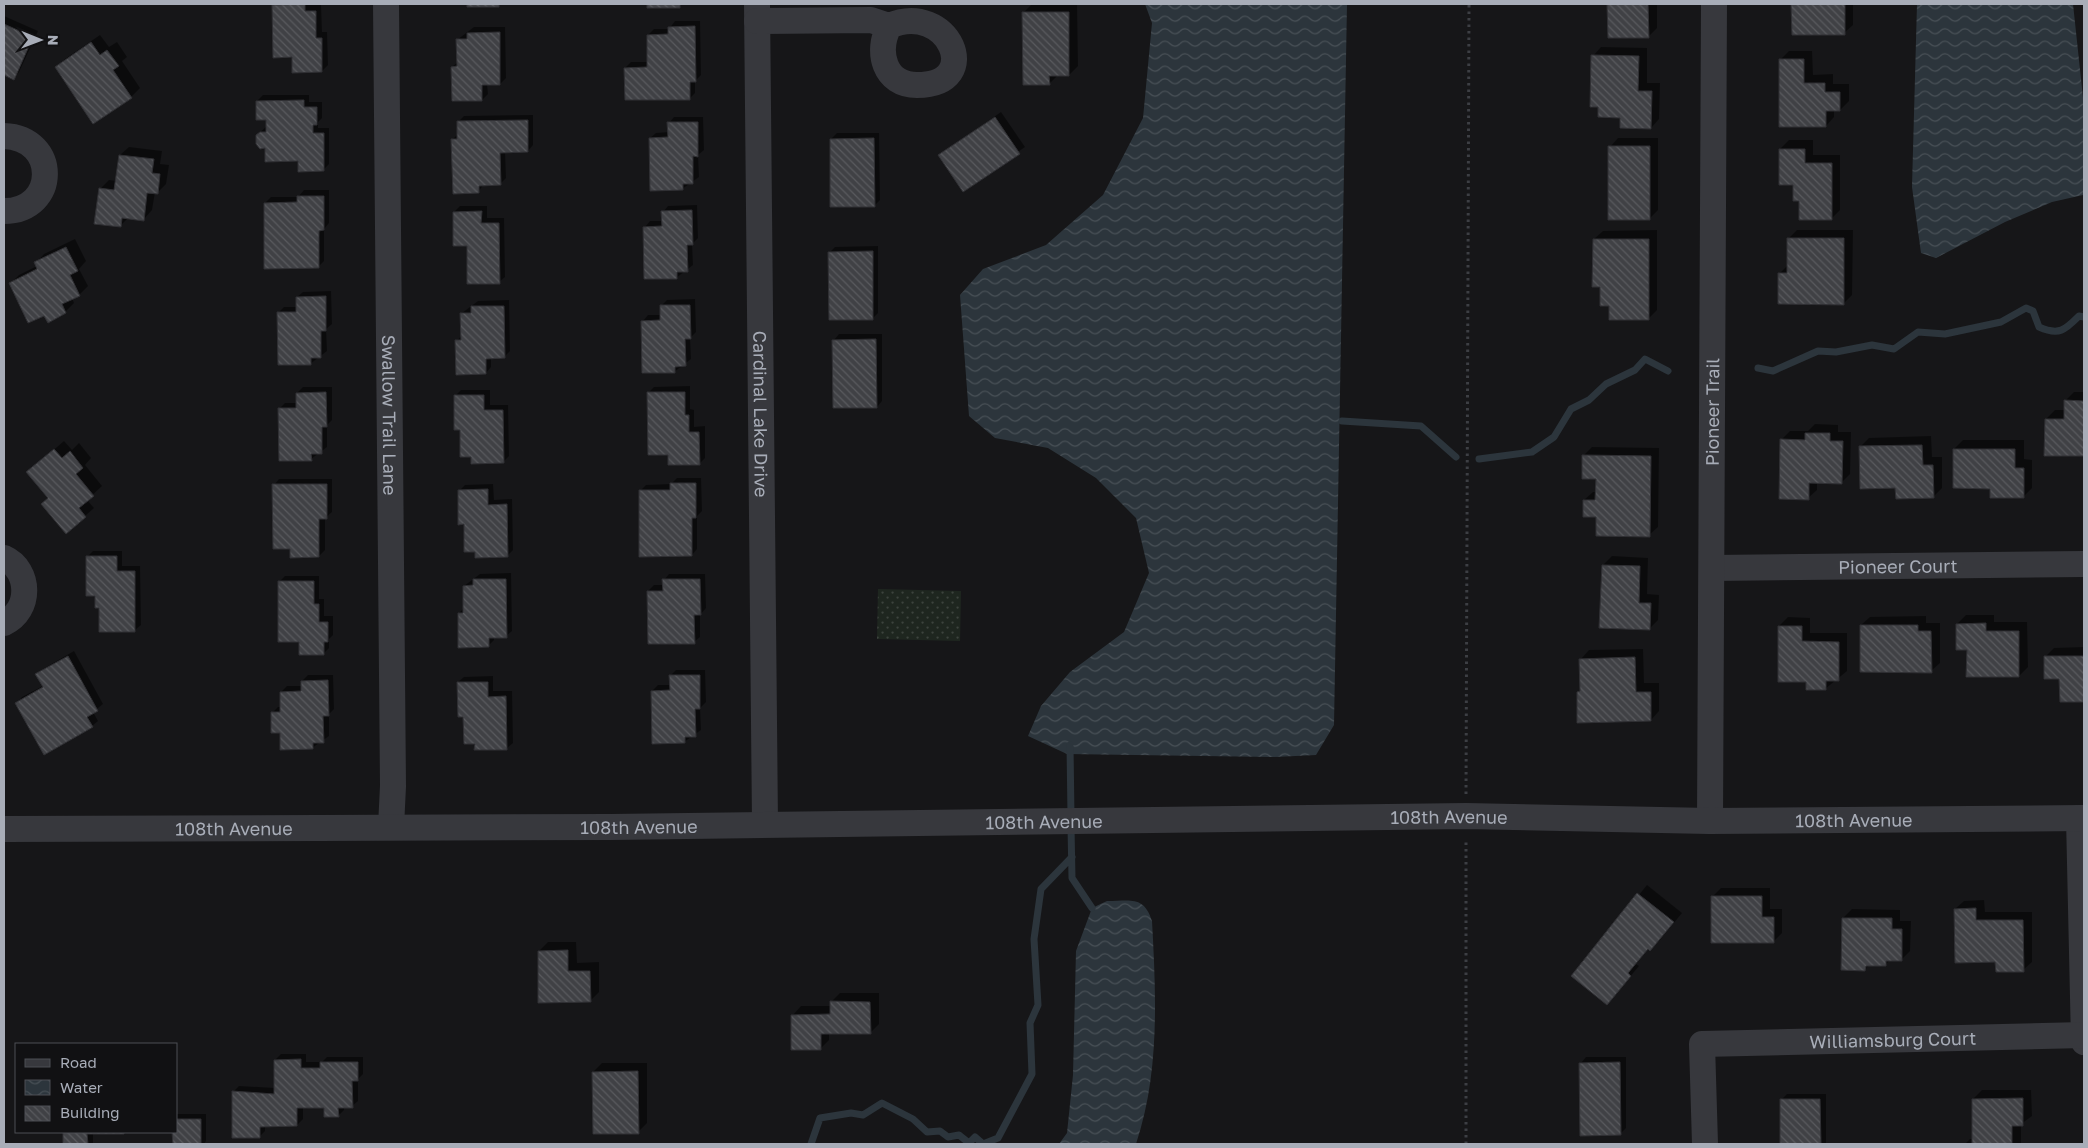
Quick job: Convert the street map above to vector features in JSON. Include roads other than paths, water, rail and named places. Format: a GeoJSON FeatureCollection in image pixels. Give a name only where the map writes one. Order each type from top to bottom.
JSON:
{"type":"FeatureCollection","features":[{"type":"Feature","properties":{"kind":"street","name":"Swallow Trail Lane"},"geometry":{"type":"LineString","coordinates":[[386,4],[393,766],[391,827]]}},
{"type":"Feature","properties":{"kind":"street","name":"Pioneer Trail"},"geometry":{"type":"LineString","coordinates":[[1710,821],[1714,4]]}},
{"type":"Feature","properties":{"kind":"street"},"geometry":{"type":"LineString","coordinates":[[757,12],[871,20],[888,26]]}},
{"type":"Feature","properties":{"kind":"street","name":"Cardinal Lake Drive"},"geometry":{"type":"LineString","coordinates":[[757,12],[765,824]]}},
{"type":"Feature","properties":{"kind":"street"},"geometry":{"type":"LineString","coordinates":[[4,136],[15,136],[27,141],[37,150],[43,161],[45,174],[42,187],[36,198],[26,207],[14,211],[4,211]]}},
{"type":"Feature","properties":{"kind":"street"},"geometry":{"type":"LineString","coordinates":[[4,558],[17,568],[23,578],[25,590],[23,602],[18,612],[4,623]]}},
{"type":"Feature","properties":{"kind":"street","name":"Pioneer Court"},"geometry":{"type":"LineString","coordinates":[[1712,568],[2084,564]]}},
{"type":"Feature","properties":{"kind":"street","name":"108th Avenue"},"geometry":{"type":"LineString","coordinates":[[4,829],[765,824],[1466,816],[1710,821],[2082,818]]}},
{"type":"Feature","properties":{"kind":"street"},"geometry":{"type":"LineString","coordinates":[[2082,818],[2084,1042]]}},
{"type":"Feature","properties":{"kind":"street","name":"Williamsburg Court"},"geometry":{"type":"LineString","coordinates":[[1705,1144],[1702,1044],[2084,1035]]}},
{"type":"Feature","properties":{"kind":"water"},"geometry":{"type":"Polygon","coordinates":[[[1145,4],[1347,4],[1334,725],[1316,755],[1275,757],[1067,754],[1028,736],[1041,706],[1070,672],[1124,632],[1149,573],[1136,518],[1096,478],[1048,448],[995,438],[969,416],[960,295],[983,269],[1046,245],[1103,195],[1143,118],[1152,23],[1145,4]]]}},
{"type":"Feature","properties":{"kind":"water"},"geometry":{"type":"Polygon","coordinates":[[[1917,4],[2073,4],[2084,107],[2083,195],[2052,202],[2005,222],[1936,258],[1921,253],[1912,187],[1917,4]]]}},
{"type":"Feature","properties":{"kind":"water"},"geometry":{"type":"Polygon","coordinates":[[[1129,900],[1140,903],[1149,913],[1152,921],[1155,977],[1153,1061],[1144,1117],[1136,1144],[1059,1144],[1067,1133],[1073,1075],[1076,951],[1092,908],[1107,901],[1129,900]]]}},
{"type":"Feature","properties":{"kind":"waterway"},"geometry":{"type":"LineString","coordinates":[[1758,368],[1773,371],[1818,351],[1836,352],[1872,345],[1894,349],[1918,332],[1945,334],[2001,322],[2026,308],[2033,311],[2039,327],[2052,331],[2065,328],[2079,316],[2084,317]]}},
{"type":"Feature","properties":{"kind":"waterway"},"geometry":{"type":"LineString","coordinates":[[1479,459],[1532,452],[1554,437],[1571,409],[1589,400],[1606,384],[1635,370],[1645,359],[1668,371]]}},
{"type":"Feature","properties":{"kind":"waterway"},"geometry":{"type":"LineString","coordinates":[[1342,421],[1421,426],[1456,457]]}},
{"type":"Feature","properties":{"kind":"waterway"},"geometry":{"type":"LineString","coordinates":[[1070,745],[1071,816]]}},
{"type":"Feature","properties":{"kind":"waterway"},"geometry":{"type":"LineString","coordinates":[[1071,827],[1072,878],[1092,908]]}},
{"type":"Feature","properties":{"kind":"waterway"},"geometry":{"type":"LineString","coordinates":[[811,1144],[820,1118],[851,1113],[863,1115],[882,1103],[913,1119],[927,1132],[940,1131],[948,1137],[959,1135],[969,1143],[975,1137],[983,1144],[998,1138],[1032,1074],[1030,1023],[1038,1005],[1034,939],[1041,889],[1072,857]]}}]}
